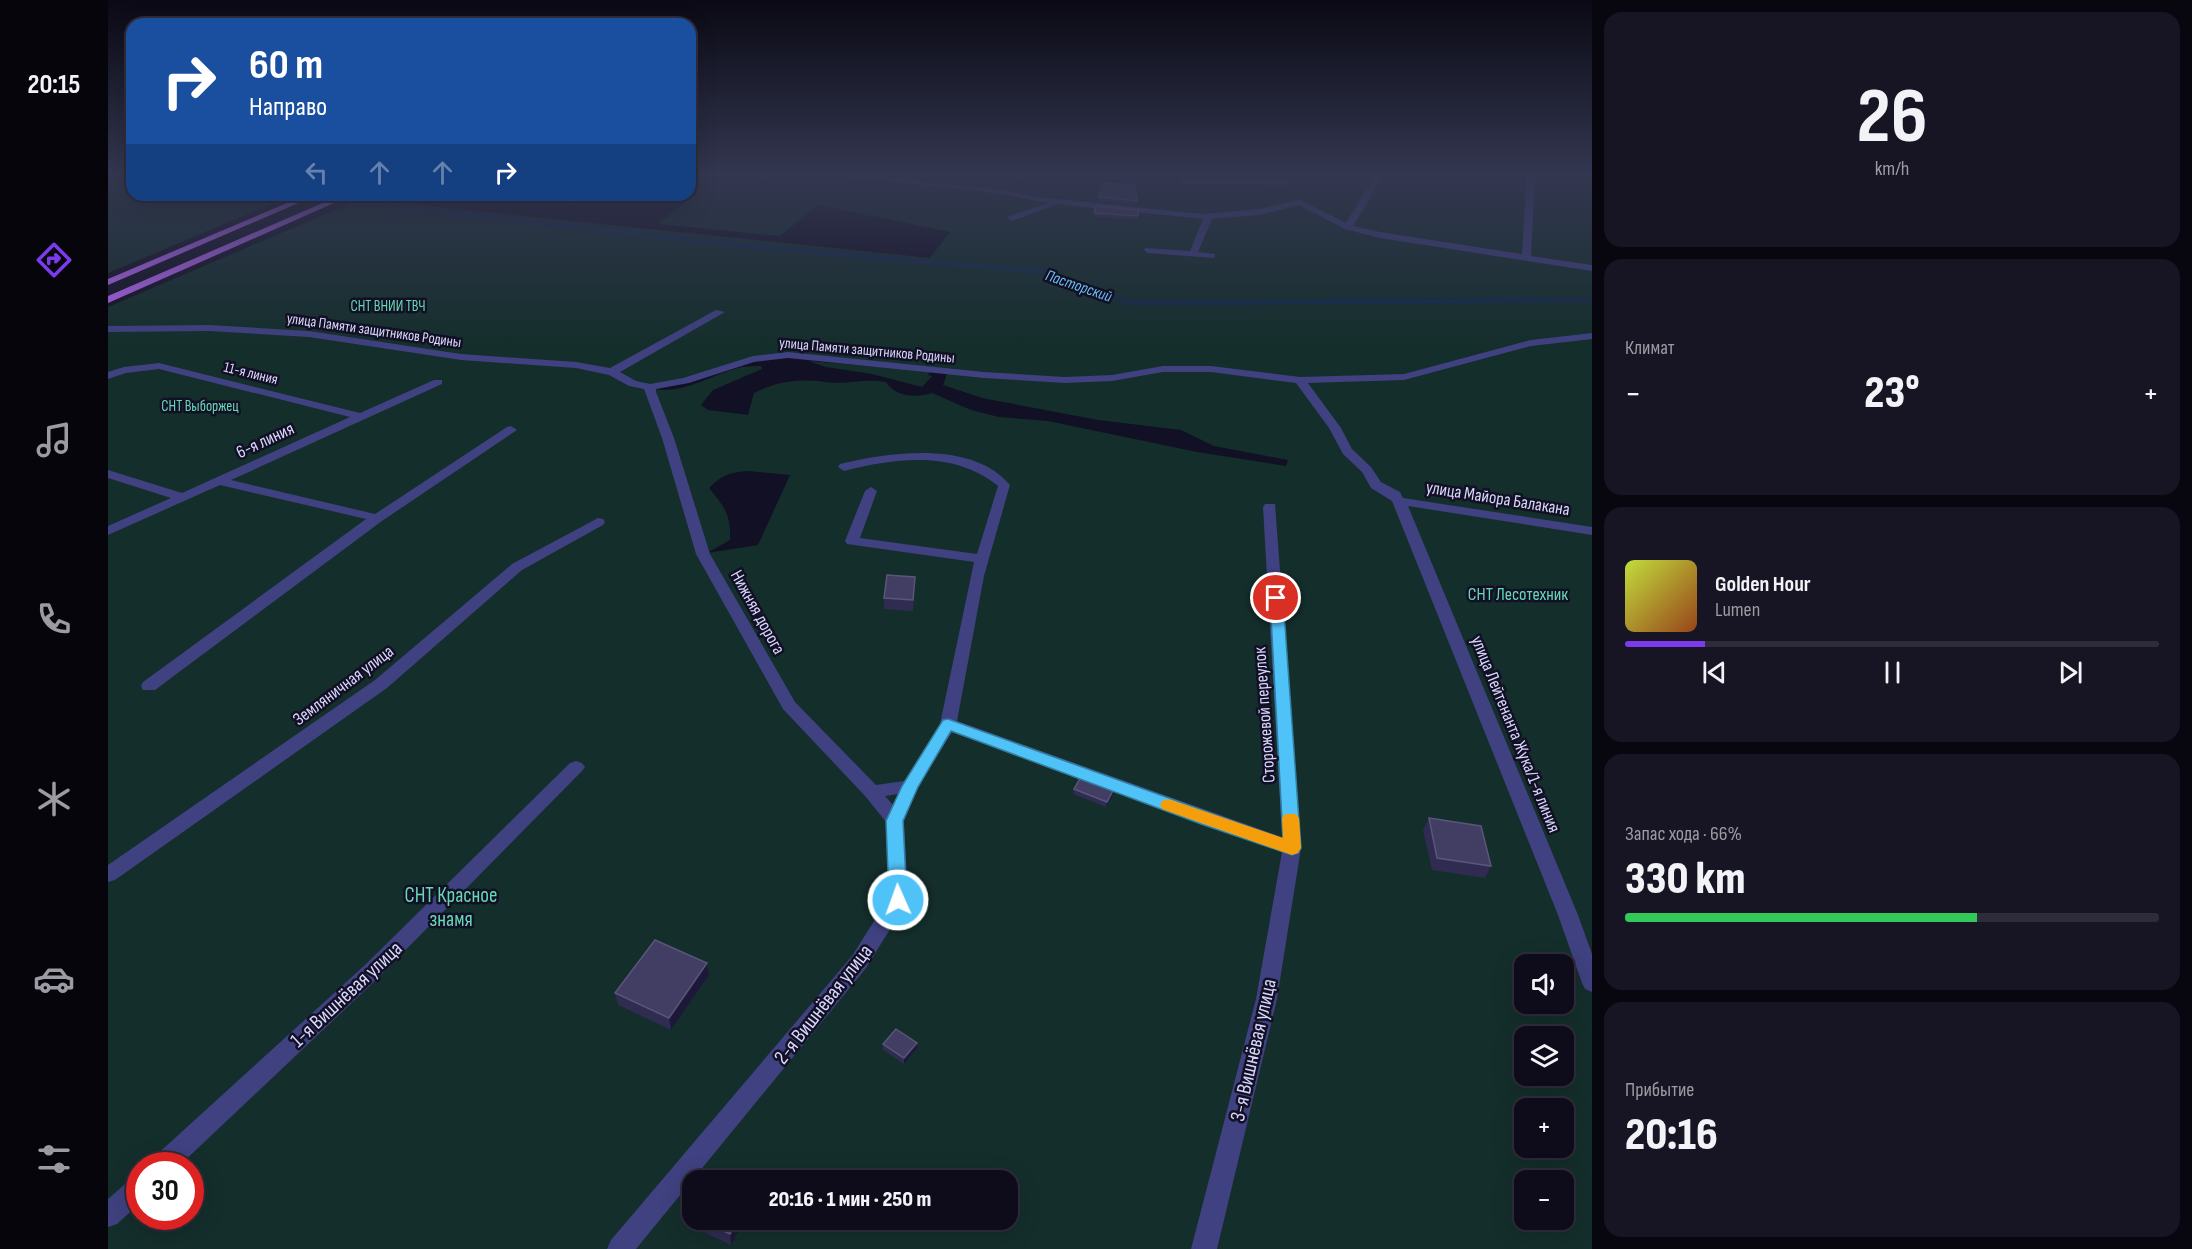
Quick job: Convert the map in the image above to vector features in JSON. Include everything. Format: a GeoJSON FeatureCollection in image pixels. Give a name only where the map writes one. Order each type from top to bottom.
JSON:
{"type":"FeatureCollection","features":[{"type":"Feature","properties":{"kind":"main road"},"geometry":{"type":"LineString","coordinates":[[108,282],[225,232]]}},
{"type":"Feature","properties":{"kind":"main road"},"geometry":{"type":"LineString","coordinates":[[108,300],[264,232]]}},
{"type":"Feature","properties":{"kind":"street"},"geometry":{"type":"LineString","coordinates":[[1193,254],[1202,232]]}},
{"type":"Feature","properties":{"kind":"street"},"geometry":{"type":"LineString","coordinates":[[1373,232],[1592,268]]}},
{"type":"Feature","properties":{"kind":"street"},"geometry":{"type":"LineString","coordinates":[[1526,258],[1528,232]]}},
{"type":"Feature","properties":{"kind":"street"},"geometry":{"type":"LineString","coordinates":[[1148,250],[1212,256]]}},
{"type":"Feature","properties":{"kind":"street"},"geometry":{"type":"LineString","coordinates":[[612,372],[720,312]]}},
{"type":"Feature","properties":{"kind":"street","name":"улица Памяти защитников Родины"},"geometry":{"type":"LineString","coordinates":[[108,329],[175,327],[309,334],[415,351],[561,363],[612,372],[633,384],[650,387],[686,381],[753,358],[788,355],[984,375],[1065,380],[1112,378],[1149,370],[1186,369],[1211,369],[1300,380],[1404,377],[1531,343],[1592,336]]}},
{"type":"Feature","properties":{"kind":"street","name":"11-я линия"},"geometry":{"type":"LineString","coordinates":[[108,376],[124,370],[159,366],[359,416]]}},
{"type":"Feature","properties":{"kind":"street"},"geometry":{"type":"LineString","coordinates":[[1300,380],[1335,428],[1347,451],[1367,470],[1376,485],[1395,495],[1399,501]]}},
{"type":"Feature","properties":{"kind":"street","name":"6-я линия"},"geometry":{"type":"LineString","coordinates":[[108,531],[438,382]]}},
{"type":"Feature","properties":{"kind":"street","name":"Нижняя дорога"},"geometry":{"type":"LineString","coordinates":[[650,387],[703,554],[789,705],[872,792],[895,821]]}},
{"type":"Feature","properties":{"kind":"street"},"geometry":{"type":"LineString","coordinates":[[149,686],[376,518],[511,430]]}},
{"type":"Feature","properties":{"kind":"street","name":"2-я Вишнёвая улица"},"geometry":{"type":"LineString","coordinates":[[620,1249],[859,962],[898,900],[895,821],[910,786],[948,724],[982,559],[1004,485],[995,476],[956,462],[928,457],[903,456],[844,467]]}},
{"type":"Feature","properties":{"kind":"street"},"geometry":{"type":"LineString","coordinates":[[108,474],[181,497]]}},
{"type":"Feature","properties":{"kind":"street"},"geometry":{"type":"LineString","coordinates":[[219,481],[376,518]]}},
{"type":"Feature","properties":{"kind":"street"},"geometry":{"type":"LineString","coordinates":[[871,491],[852,542],[982,559]]}},
{"type":"Feature","properties":{"kind":"street","name":"улица Майора Балакана"},"geometry":{"type":"LineString","coordinates":[[1399,501],[1592,531]]}},
{"type":"Feature","properties":{"kind":"street","name":"улица Лейтенанта Жука/1-я линия"},"geometry":{"type":"LineString","coordinates":[[1399,501],[1569,915],[1592,983]]}},
{"type":"Feature","properties":{"kind":"street","name":"Сторожевой переулок"},"geometry":{"type":"LineString","coordinates":[[1270,507],[1292,848]]}},
{"type":"Feature","properties":{"kind":"street","name":"Земляничная улица"},"geometry":{"type":"LineString","coordinates":[[108,875],[381,684],[518,567],[598,522]]}},
{"type":"Feature","properties":{"kind":"street"},"geometry":{"type":"LineString","coordinates":[[948,724],[1206,819],[1292,848]]}},
{"type":"Feature","properties":{"kind":"street","name":"1-я Вишнёвая улица"},"geometry":{"type":"LineString","coordinates":[[176,1152],[372,971],[576,767]]}},
{"type":"Feature","properties":{"kind":"street"},"geometry":{"type":"LineString","coordinates":[[872,792],[910,786]]}},
{"type":"Feature","properties":{"kind":"street","name":"3-я Вишнёвая улица"},"geometry":{"type":"LineString","coordinates":[[1204,1249],[1246,1084],[1287,896],[1292,848]]}},
{"type":"Feature","properties":{"kind":"street"},"geometry":{"type":"LineString","coordinates":[[108,1215],[126,1199]]}},
{"type":"Feature","properties":{"kind":"green space"},"geometry":{"type":"Polygon","coordinates":[[[108,232],[205,232],[108,273],[108,232]]]}},
{"type":"Feature","properties":{"kind":"green space"},"geometry":{"type":"Polygon","coordinates":[[[283,232],[682,232],[930,258],[950,232],[1592,232],[1592,1249],[108,1249],[108,307],[283,232]],[[779,355],[647,387],[659,390],[683,387],[730,370],[761,366],[762,369],[713,390],[701,405],[708,410],[748,415],[754,393],[785,382],[801,380],[838,383],[880,381],[886,382],[895,391],[906,395],[919,396],[932,393],[971,410],[999,417],[1048,421],[1197,452],[1286,466],[1288,460],[1214,446],[1181,430],[1098,420],[982,398],[943,385],[948,371],[779,355]],[[737,472],[722,477],[709,488],[726,512],[730,540],[707,553],[758,545],[790,475],[737,472]]]}},
{"type":"Feature","properties":{"kind":"green space"},"geometry":{"type":"Polygon","coordinates":[[[742,232],[785,232],[780,236],[742,232]]]}},
{"type":"Feature","properties":{"kind":"green space"},"geometry":{"type":"Polygon","coordinates":[[[808,361],[930,371],[928,375],[932,376],[922,387],[872,374],[826,367],[808,361]]]}},
{"type":"Feature","properties":{"kind":"building"},"geometry":{"type":"Polygon","coordinates":[[[887,575],[915,577],[913,600],[884,598],[887,575]]]}},
{"type":"Feature","properties":{"kind":"building"},"geometry":{"type":"Polygon","coordinates":[[[1082,775],[1115,787],[1107,802],[1074,789],[1082,775]]]}},
{"type":"Feature","properties":{"kind":"building"},"geometry":{"type":"Polygon","coordinates":[[[1429,818],[1481,826],[1491,866],[1437,858],[1429,818]]]}},
{"type":"Feature","properties":{"kind":"building"},"geometry":{"type":"Polygon","coordinates":[[[655,940],[707,963],[669,1018],[615,993],[655,940]]]}},
{"type":"Feature","properties":{"kind":"building"},"geometry":{"type":"Polygon","coordinates":[[[896,1029],[917,1043],[904,1058],[883,1044],[896,1029]]]}},
{"type":"Feature","properties":{"kind":"waterway","name":"Пасторский"},"geometry":{"type":"LineString","coordinates":[[623,232],[765,248],[1046,272],[1129,302]]}},
{"type":"Feature","properties":{"kind":"waterway","name":"Пасторский"},"geometry":{"type":"LineString","coordinates":[[1125,300],[1132,303],[1530,300]]}},
{"type":"Feature","properties":{"kind":"waterway","name":"Пасторский"},"geometry":{"type":"LineString","coordinates":[[1300,302],[1592,300]]}},
{"type":"Feature","properties":{"kind":"slow traffic"},"geometry":{"type":"LineString","coordinates":[[1168,805],[1292,848],[1290,818]]}},
{"type":"Feature","properties":{"kind":"route"},"geometry":{"type":"LineString","coordinates":[[898,900],[895,821],[910,786],[948,724],[1206,819],[1292,848],[1276,598]]}},
{"type":"Feature","properties":{"kind":"park label","name":"СНТ ВНИИ ТВЧ"},"geometry":{"type":"Point","coordinates":[388,306]}},
{"type":"Feature","properties":{"kind":"park label","name":"СНТ Выборжец"},"geometry":{"type":"Point","coordinates":[200,406]}},
{"type":"Feature","properties":{"kind":"park label","name":"СНТ Лесотехник"},"geometry":{"type":"Point","coordinates":[1518,594]}},
{"type":"Feature","properties":{"kind":"park label","name":"СНТ Красное знамя"},"geometry":{"type":"Point","coordinates":[451,907]}}]}
